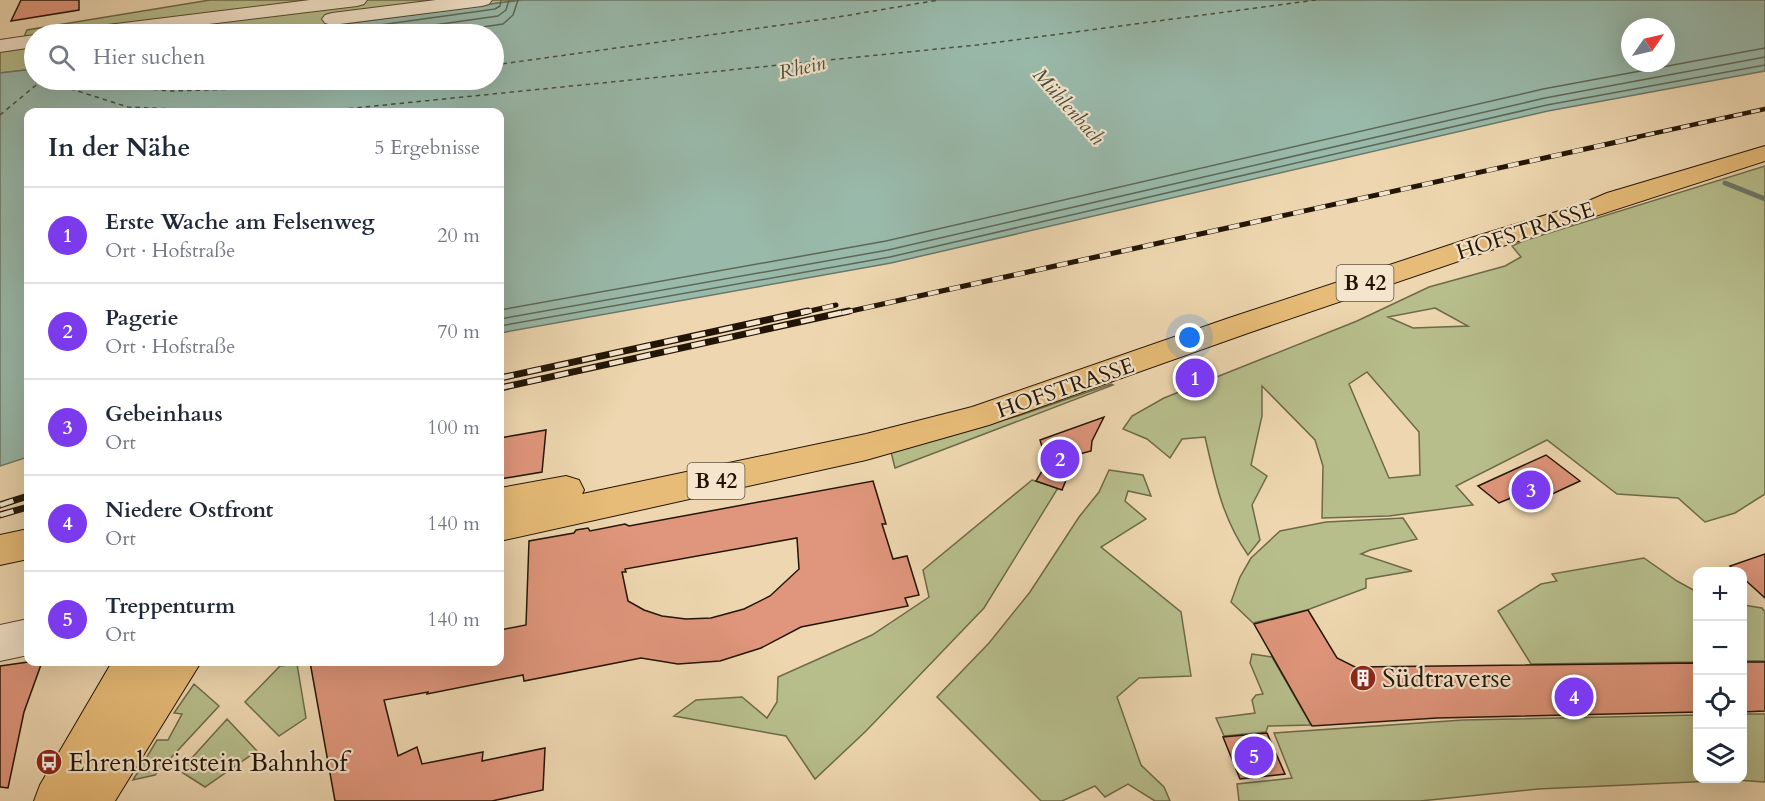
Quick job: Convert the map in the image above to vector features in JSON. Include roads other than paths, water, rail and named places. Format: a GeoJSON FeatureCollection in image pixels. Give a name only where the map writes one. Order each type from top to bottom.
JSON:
{"type":"FeatureCollection","features":[{"type":"Feature","properties":{"kind":"main road","name":"HOFSTRASSE"},"geometry":{"type":"LineString","coordinates":[[504,501],[736,461],[874,428],[1034,378],[1251,303],[1528,213],[1616,198],[1765,153]]}},
{"type":"Feature","properties":{"kind":"main road","name":"HOFSTRASSE"},"geometry":{"type":"LineString","coordinates":[[504,525],[866,447],[977,417],[1240,325],[1490,241],[1588,211],[1616,198]]}},
{"type":"Feature","properties":{"kind":"main road"},"geometry":{"type":"LineString","coordinates":[[0,550],[24,545]]}},
{"type":"Feature","properties":{"kind":"main road"},"geometry":{"type":"LineString","coordinates":[[0,570],[24,567]]}},
{"type":"Feature","properties":{"kind":"main road"},"geometry":{"type":"LineString","coordinates":[[57,801],[132,666]]}},
{"type":"Feature","properties":{"kind":"main road"},"geometry":{"type":"LineString","coordinates":[[88,801],[177,666]]}},
{"type":"Feature","properties":{"kind":"street"},"geometry":{"type":"LineString","coordinates":[[248,24],[357,0]]}},
{"type":"Feature","properties":{"kind":"street"},"geometry":{"type":"LineString","coordinates":[[222,24],[482,0]]}},
{"type":"Feature","properties":{"kind":"street"},"geometry":{"type":"LineString","coordinates":[[4,55],[24,46]]}},
{"type":"Feature","properties":{"kind":"street"},"geometry":{"type":"LineString","coordinates":[[4,55],[24,58]]}},
{"type":"Feature","properties":{"kind":"street"},"geometry":{"type":"LineString","coordinates":[[0,643],[24,638]]}},
{"type":"Feature","properties":{"kind":"water"},"geometry":{"type":"Polygon","coordinates":[[[522,0],[1765,0],[1765,71],[1548,111],[891,263],[504,332],[504,108],[24,108],[24,458],[0,466],[0,73],[24,70],[24,90],[504,90],[504,24],[343,24],[522,0]]]}},
{"type":"Feature","properties":{"kind":"waterway"},"geometry":{"type":"LineString","coordinates":[[1725,183],[1765,199]]}},
{"type":"Feature","properties":{"kind":"railway"},"geometry":{"type":"LineString","coordinates":[[1628,139],[1765,109]]}},
{"type":"Feature","properties":{"kind":"railway"},"geometry":{"type":"LineString","coordinates":[[842,313],[1635,138]]}},
{"type":"Feature","properties":{"kind":"railway"},"geometry":{"type":"LineString","coordinates":[[801,313],[836,305]]}},
{"type":"Feature","properties":{"kind":"railway"},"geometry":{"type":"LineString","coordinates":[[504,377],[808,311]]}},
{"type":"Feature","properties":{"kind":"railway"},"geometry":{"type":"LineString","coordinates":[[504,387],[849,311]]}},
{"type":"Feature","properties":{"kind":"railway"},"geometry":{"type":"LineString","coordinates":[[0,505],[24,497]]}},
{"type":"Feature","properties":{"kind":"railway"},"geometry":{"type":"LineString","coordinates":[[0,515],[24,508]]}},
{"type":"Feature","properties":{"kind":"place","name":"Erste Wache am Felsenweg"},"geometry":{"type":"Point","coordinates":[1195,378]}},
{"type":"Feature","properties":{"kind":"place","name":"Pagerie"},"geometry":{"type":"Point","coordinates":[1060,459]}},
{"type":"Feature","properties":{"kind":"place","name":"Gebeinhaus"},"geometry":{"type":"Point","coordinates":[1531,490]}},
{"type":"Feature","properties":{"kind":"place","name":"Südtraverse"},"geometry":{"type":"Point","coordinates":[1363,678]}},
{"type":"Feature","properties":{"kind":"place","name":"Niedere Ostfront"},"geometry":{"type":"Point","coordinates":[1574,697]}},
{"type":"Feature","properties":{"kind":"place","name":"Treppenturm"},"geometry":{"type":"Point","coordinates":[1254,756]}},
{"type":"Feature","properties":{"kind":"place","name":"Ehrenbreitstein Bahnhof"},"geometry":{"type":"Point","coordinates":[49,762]}},
{"type":"Feature","properties":{"kind":"water label","name":"Rhein"},"geometry":{"type":"Point","coordinates":[802,67]}},
{"type":"Feature","properties":{"kind":"water label","name":"Mühlenbach"},"geometry":{"type":"Point","coordinates":[1069,106]}}]}
